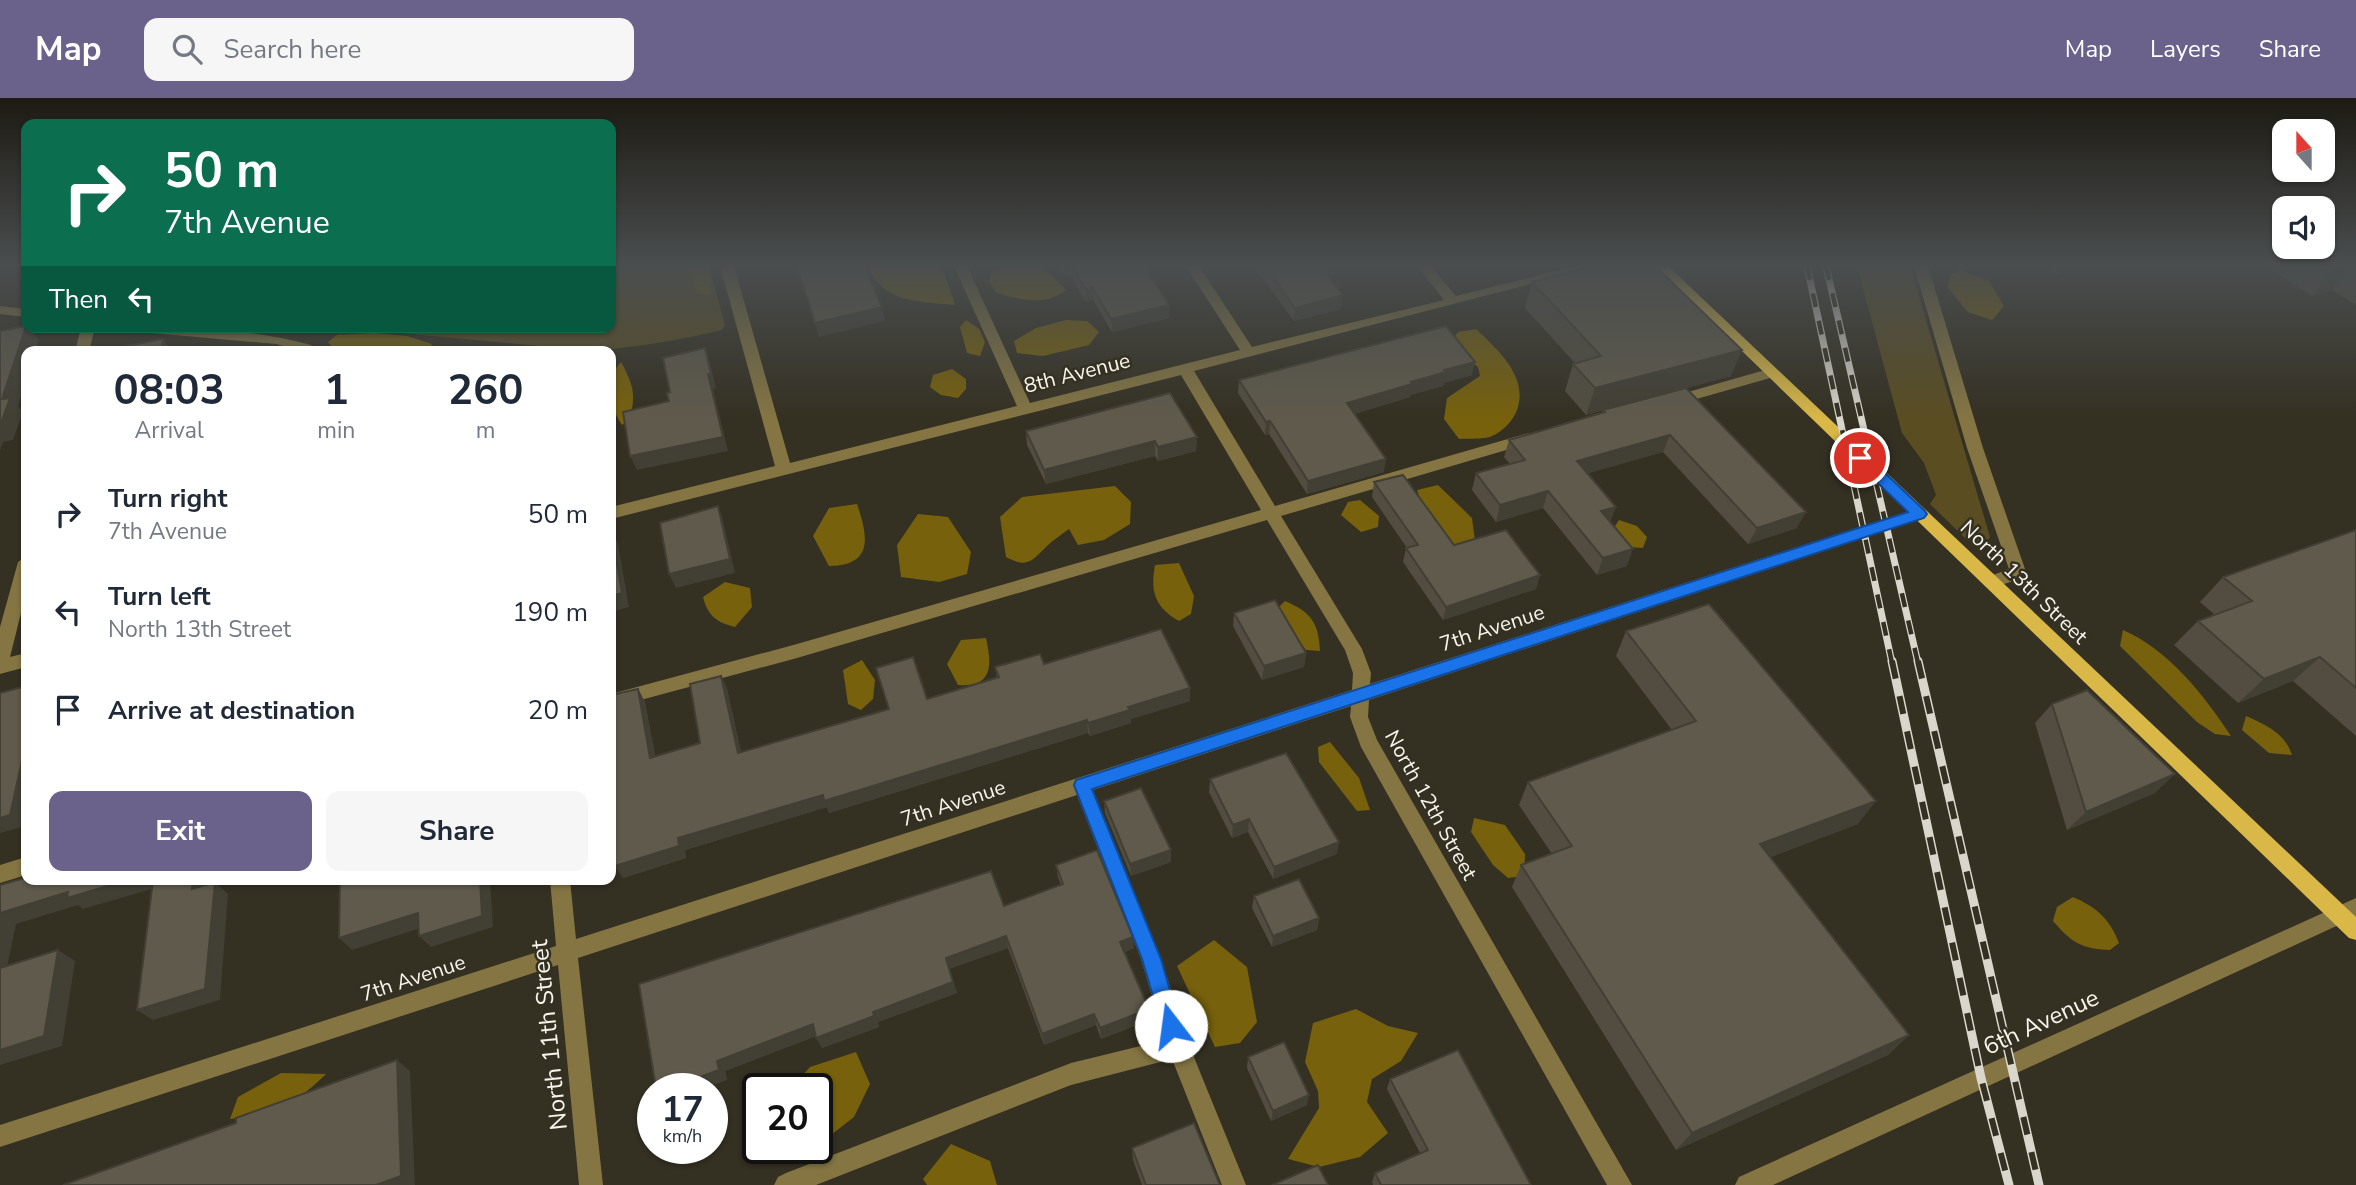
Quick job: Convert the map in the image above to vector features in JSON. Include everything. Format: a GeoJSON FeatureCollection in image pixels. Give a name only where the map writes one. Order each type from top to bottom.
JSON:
{"type":"FeatureCollection","features":[{"type":"Feature","properties":{"kind":"main road","name":"North 13th Street"},"geometry":{"type":"LineString","coordinates":[[1713,317],[1991,582],[2348,911],[2356,931]]}},
{"type":"Feature","properties":{"kind":"street"},"geometry":{"type":"LineString","coordinates":[[741,317],[784,470]]}},
{"type":"Feature","properties":{"kind":"street"},"geometry":{"type":"LineString","coordinates":[[983,317],[1026,409]]}},
{"type":"Feature","properties":{"kind":"street"},"geometry":{"type":"LineString","coordinates":[[1225,317],[1249,353]]}},
{"type":"Feature","properties":{"kind":"street","name":"8th Avenue"},"geometry":{"type":"LineString","coordinates":[[616,512],[1394,317]]}},
{"type":"Feature","properties":{"kind":"street"},"geometry":{"type":"LineString","coordinates":[[1936,317],[1975,447],[2017,569],[2014,575],[1991,582]]}},
{"type":"Feature","properties":{"kind":"street"},"geometry":{"type":"LineString","coordinates":[[197,333],[277,340],[302,346]]}},
{"type":"Feature","properties":{"kind":"street","name":"North 12th Street"},"geometry":{"type":"LineString","coordinates":[[1185,369],[1353,649],[1362,673],[1359,717],[1368,743],[1620,1185]]}},
{"type":"Feature","properties":{"kind":"street"},"geometry":{"type":"LineString","coordinates":[[1654,405],[1772,373]]}},
{"type":"Feature","properties":{"kind":"street"},"geometry":{"type":"LineString","coordinates":[[616,700],[797,651],[1539,435]]}},
{"type":"Feature","properties":{"kind":"street","name":"7th Avenue"},"geometry":{"type":"LineString","coordinates":[[0,1136],[1919,514]]}},
{"type":"Feature","properties":{"kind":"street"},"geometry":{"type":"LineString","coordinates":[[0,660],[21,581]]}},
{"type":"Feature","properties":{"kind":"street"},"geometry":{"type":"LineString","coordinates":[[0,667],[21,661]]}},
{"type":"Feature","properties":{"kind":"street"},"geometry":{"type":"LineString","coordinates":[[1082,785],[1151,959],[1178,1046],[1234,1185]]}},
{"type":"Feature","properties":{"kind":"street"},"geometry":{"type":"LineString","coordinates":[[0,874],[21,868]]}},
{"type":"Feature","properties":{"kind":"street","name":"North 11th Street"},"geometry":{"type":"LineString","coordinates":[[560,885],[591,1185]]}},
{"type":"Feature","properties":{"kind":"street","name":"6th Avenue"},"geometry":{"type":"LineString","coordinates":[[1747,1185],[2348,911]]}},
{"type":"Feature","properties":{"kind":"street"},"geometry":{"type":"LineString","coordinates":[[786,1185],[1103,1062],[1154,1055],[1178,1046]]}},
{"type":"Feature","properties":{"kind":"shaded area"},"geometry":{"type":"Polygon","coordinates":[[[616,317],[723,317],[725,325],[722,330],[659,343],[616,348],[539,346],[400,333],[616,333],[616,317]]]}},
{"type":"Feature","properties":{"kind":"shaded area"},"geometry":{"type":"Polygon","coordinates":[[[1871,317],[1925,317],[1990,537],[1986,545],[1968,541],[1930,504],[1936,495],[1924,463],[1902,433],[1871,317]]]}},
{"type":"Feature","properties":{"kind":"shaded area"},"geometry":{"type":"Polygon","coordinates":[[[966,320],[979,329],[985,342],[980,356],[967,353],[960,327],[966,320]]]}},
{"type":"Feature","properties":{"kind":"shaded area"},"geometry":{"type":"Polygon","coordinates":[[[1066,320],[1087,321],[1099,332],[1089,345],[1043,356],[1017,353],[1014,341],[1036,328],[1066,320]]]}},
{"type":"Feature","properties":{"kind":"shaded area"},"geometry":{"type":"Polygon","coordinates":[[[1476,329],[1509,365],[1519,386],[1520,398],[1513,418],[1500,431],[1484,438],[1459,439],[1444,419],[1447,398],[1480,376],[1478,367],[1450,343],[1458,332],[1476,329]]]}},
{"type":"Feature","properties":{"kind":"shaded area"},"geometry":{"type":"Polygon","coordinates":[[[374,333],[407,336],[432,344],[332,346],[328,342],[337,335],[374,333]]]}},
{"type":"Feature","properties":{"kind":"shaded area"},"geometry":{"type":"Polygon","coordinates":[[[621,362],[631,383],[633,396],[629,420],[622,425],[616,413],[616,369],[621,362]]]}},
{"type":"Feature","properties":{"kind":"shaded area"},"geometry":{"type":"Polygon","coordinates":[[[952,369],[966,379],[966,389],[958,398],[941,395],[930,387],[933,375],[952,369]]]}},
{"type":"Feature","properties":{"kind":"shaded area"},"geometry":{"type":"Polygon","coordinates":[[[1438,485],[1472,518],[1475,541],[1464,551],[1415,532],[1423,508],[1417,490],[1438,485]]]}},
{"type":"Feature","properties":{"kind":"shaded area"},"geometry":{"type":"Polygon","coordinates":[[[1115,486],[1131,502],[1130,524],[1104,540],[1078,545],[1069,529],[1028,562],[1006,557],[1000,517],[1022,497],[1115,486]]]}},
{"type":"Feature","properties":{"kind":"shaded area"},"geometry":{"type":"Polygon","coordinates":[[[1360,500],[1379,516],[1378,527],[1361,532],[1341,515],[1348,502],[1360,500]]]}},
{"type":"Feature","properties":{"kind":"shaded area"},"geometry":{"type":"Polygon","coordinates":[[[857,504],[865,538],[861,555],[844,565],[829,566],[813,536],[829,508],[857,504]]]}},
{"type":"Feature","properties":{"kind":"shaded area"},"geometry":{"type":"Polygon","coordinates":[[[918,514],[948,517],[971,552],[967,574],[939,582],[901,577],[897,545],[918,514]]]}},
{"type":"Feature","properties":{"kind":"shaded area"},"geometry":{"type":"Polygon","coordinates":[[[1619,520],[1637,526],[1647,537],[1643,548],[1628,547],[1613,529],[1619,520]]]}},
{"type":"Feature","properties":{"kind":"shaded area"},"geometry":{"type":"Polygon","coordinates":[[[1179,563],[1194,596],[1191,614],[1179,621],[1164,610],[1156,598],[1153,583],[1155,565],[1179,563]]]}},
{"type":"Feature","properties":{"kind":"shaded area"},"geometry":{"type":"Polygon","coordinates":[[[725,582],[750,588],[752,607],[735,627],[714,617],[707,609],[703,597],[725,582]]]}},
{"type":"Feature","properties":{"kind":"shaded area"},"geometry":{"type":"Polygon","coordinates":[[[1285,601],[1312,620],[1318,633],[1320,651],[1306,650],[1286,627],[1277,609],[1285,601]]]}},
{"type":"Feature","properties":{"kind":"shaded area"},"geometry":{"type":"Polygon","coordinates":[[[2123,630],[2155,649],[2184,675],[2231,736],[2215,734],[2197,722],[2120,646],[2123,630]]]}},
{"type":"Feature","properties":{"kind":"shaded area"},"geometry":{"type":"Polygon","coordinates":[[[986,638],[989,666],[984,679],[978,683],[958,685],[947,664],[961,640],[986,638]]]}},
{"type":"Feature","properties":{"kind":"shaded area"},"geometry":{"type":"Polygon","coordinates":[[[862,660],[875,680],[873,699],[861,710],[848,704],[843,670],[862,660]]]}},
{"type":"Feature","properties":{"kind":"shaded area"},"geometry":{"type":"Polygon","coordinates":[[[2246,716],[2280,735],[2292,755],[2269,753],[2242,730],[2246,716]]]}},
{"type":"Feature","properties":{"kind":"shaded area"},"geometry":{"type":"Polygon","coordinates":[[[1330,742],[1359,778],[1370,810],[1357,811],[1319,762],[1318,747],[1330,742]]]}},
{"type":"Feature","properties":{"kind":"shaded area"},"geometry":{"type":"Polygon","coordinates":[[[1474,818],[1505,825],[1525,854],[1524,876],[1508,878],[1493,865],[1471,832],[1474,818]]]}},
{"type":"Feature","properties":{"kind":"shaded area"},"geometry":{"type":"Polygon","coordinates":[[[2073,897],[2101,915],[2119,943],[2110,950],[2091,948],[2077,943],[2065,934],[2053,921],[2057,907],[2073,897]]]}},
{"type":"Feature","properties":{"kind":"shaded area"},"geometry":{"type":"Polygon","coordinates":[[[1214,940],[1247,967],[1257,1022],[1240,1043],[1215,1047],[1177,966],[1214,940]]]}},
{"type":"Feature","properties":{"kind":"shaded area"},"geometry":{"type":"Polygon","coordinates":[[[1356,1009],[1388,1026],[1418,1033],[1401,1061],[1372,1079],[1367,1102],[1388,1133],[1360,1157],[1319,1167],[1288,1159],[1319,1108],[1318,1091],[1305,1062],[1313,1023],[1356,1009]]]}},
{"type":"Feature","properties":{"kind":"shaded area"},"geometry":{"type":"Polygon","coordinates":[[[856,1052],[870,1084],[854,1117],[833,1133],[833,1073],[805,1073],[810,1067],[856,1052]]]}},
{"type":"Feature","properties":{"kind":"shaded area"},"geometry":{"type":"Polygon","coordinates":[[[281,1073],[326,1074],[293,1101],[271,1111],[230,1119],[238,1097],[281,1073]]]}},
{"type":"Feature","properties":{"kind":"shaded area"},"geometry":{"type":"Polygon","coordinates":[[[951,1144],[990,1161],[997,1185],[927,1185],[923,1179],[951,1144]]]}},
{"type":"Feature","properties":{"kind":"building"},"geometry":{"type":"Polygon","coordinates":[[[813,317],[841,317],[815,323],[813,317]]]}},
{"type":"Feature","properties":{"kind":"building"},"geometry":{"type":"Polygon","coordinates":[[[1564,317],[1708,317],[1742,350],[1595,388],[1573,364],[1601,356],[1564,317]]]}},
{"type":"Feature","properties":{"kind":"building"},"geometry":{"type":"Polygon","coordinates":[[[1446,326],[1475,362],[1347,403],[1386,459],[1308,481],[1270,421],[1266,422],[1239,380],[1446,326]]]}},
{"type":"Feature","properties":{"kind":"building"},"geometry":{"type":"Polygon","coordinates":[[[21,327],[21,333],[24,333],[2,399],[10,398],[0,426],[0,331],[21,327]]]}},
{"type":"Feature","properties":{"kind":"building"},"geometry":{"type":"Polygon","coordinates":[[[163,339],[162,346],[127,346],[163,339]]]}},
{"type":"Feature","properties":{"kind":"building"},"geometry":{"type":"Polygon","coordinates":[[[705,348],[711,374],[708,374],[723,437],[630,456],[623,412],[669,401],[667,393],[670,392],[663,358],[705,348]]]}},
{"type":"Feature","properties":{"kind":"building"},"geometry":{"type":"Polygon","coordinates":[[[1686,388],[1806,512],[1757,528],[1670,435],[1577,461],[1616,507],[1601,511],[1633,549],[1603,558],[1548,491],[1500,505],[1476,473],[1525,460],[1509,440],[1605,412],[1603,410],[1686,388]]]}},
{"type":"Feature","properties":{"kind":"building"},"geometry":{"type":"Polygon","coordinates":[[[1170,393],[1197,437],[1158,447],[1155,441],[1044,470],[1026,431],[1170,393]]]}},
{"type":"Feature","properties":{"kind":"building"},"geometry":{"type":"Polygon","coordinates":[[[1403,475],[1454,545],[1506,530],[1540,575],[1446,607],[1406,548],[1418,545],[1374,482],[1403,475]]]}},
{"type":"Feature","properties":{"kind":"building"},"geometry":{"type":"Polygon","coordinates":[[[718,506],[730,559],[669,574],[660,523],[718,506]]]}},
{"type":"Feature","properties":{"kind":"building"},"geometry":{"type":"Polygon","coordinates":[[[2356,530],[2356,688],[2320,657],[2264,679],[2198,621],[2252,601],[2223,577],[2356,530]]]}},
{"type":"Feature","properties":{"kind":"building"},"geometry":{"type":"Polygon","coordinates":[[[616,559],[622,593],[616,595],[616,559]]]}},
{"type":"Feature","properties":{"kind":"building"},"geometry":{"type":"Polygon","coordinates":[[[1275,600],[1306,653],[1264,666],[1234,613],[1275,600]]]}},
{"type":"Feature","properties":{"kind":"building"},"geometry":{"type":"Polygon","coordinates":[[[1709,604],[1876,801],[1760,844],[1909,1035],[1692,1133],[1521,865],[1572,846],[1528,782],[1696,721],[1626,631],[1709,604]]]}},
{"type":"Feature","properties":{"kind":"building"},"geometry":{"type":"Polygon","coordinates":[[[1161,629],[1190,688],[1128,707],[1130,710],[1088,723],[1087,720],[824,801],[823,795],[678,838],[679,846],[616,866],[616,694],[638,689],[650,758],[700,743],[690,684],[721,676],[738,753],[889,709],[876,668],[913,657],[927,699],[999,677],[995,667],[1040,654],[1044,664],[1161,629]]]}},
{"type":"Feature","properties":{"kind":"building"},"geometry":{"type":"Polygon","coordinates":[[[21,687],[21,765],[10,815],[0,818],[0,693],[21,687]]]}},
{"type":"Feature","properties":{"kind":"building"},"geometry":{"type":"Polygon","coordinates":[[[2087,690],[2175,774],[2086,812],[2052,704],[2087,690]]]}},
{"type":"Feature","properties":{"kind":"building"},"geometry":{"type":"Polygon","coordinates":[[[1286,753],[1339,842],[1274,867],[1249,819],[1233,825],[1210,779],[1286,753]]]}},
{"type":"Feature","properties":{"kind":"building"},"geometry":{"type":"Polygon","coordinates":[[[1141,788],[1171,850],[1130,864],[1104,801],[1141,788]]]}},
{"type":"Feature","properties":{"kind":"building"},"geometry":{"type":"Polygon","coordinates":[[[1097,850],[1133,937],[1120,942],[1149,1009],[1100,1028],[1094,1014],[1042,1034],[1006,936],[946,958],[953,982],[873,1012],[874,1016],[816,1038],[813,1024],[717,1061],[719,1070],[711,1073],[654,1073],[639,984],[991,871],[1004,906],[1063,884],[1056,865],[1097,850]]]}},
{"type":"Feature","properties":{"kind":"building"},"geometry":{"type":"Polygon","coordinates":[[[21,879],[21,885],[111,885],[67,898],[68,892],[0,913],[0,885],[21,879]]]}},
{"type":"Feature","properties":{"kind":"building"},"geometry":{"type":"Polygon","coordinates":[[[1299,879],[1319,918],[1273,936],[1254,896],[1299,879]]]}},
{"type":"Feature","properties":{"kind":"building"},"geometry":{"type":"Polygon","coordinates":[[[152,885],[192,885],[192,889],[215,885],[205,989],[137,1010],[152,885]]]}},
{"type":"Feature","properties":{"kind":"building"},"geometry":{"type":"Polygon","coordinates":[[[340,885],[480,885],[482,916],[419,936],[418,913],[339,938],[340,885]]]}},
{"type":"Feature","properties":{"kind":"building"},"geometry":{"type":"Polygon","coordinates":[[[58,950],[44,1036],[0,1050],[0,968],[58,950]]]}},
{"type":"Feature","properties":{"kind":"building"},"geometry":{"type":"Polygon","coordinates":[[[1284,1042],[1309,1095],[1273,1111],[1248,1057],[1284,1042]]]}},
{"type":"Feature","properties":{"kind":"building"},"geometry":{"type":"Polygon","coordinates":[[[1458,1050],[1531,1185],[1381,1185],[1375,1173],[1428,1150],[1390,1079],[1458,1050]]]}},
{"type":"Feature","properties":{"kind":"building"},"geometry":{"type":"Polygon","coordinates":[[[397,1060],[401,1176],[376,1185],[63,1185],[236,1123],[236,1118],[397,1060]]]}},
{"type":"Feature","properties":{"kind":"building"},"geometry":{"type":"Polygon","coordinates":[[[1194,1123],[1220,1185],[1146,1185],[1132,1148],[1194,1123]]]}},
{"type":"Feature","properties":{"kind":"building"},"geometry":{"type":"Polygon","coordinates":[[[1318,1165],[1328,1185],[1272,1185],[1318,1165]]]}},
{"type":"Feature","properties":{"kind":"railway"},"geometry":{"type":"LineString","coordinates":[[1818,317],[1892,663]]}},
{"type":"Feature","properties":{"kind":"railway"},"geometry":{"type":"LineString","coordinates":[[1838,317],[1918,663]]}},
{"type":"Feature","properties":{"kind":"railway"},"geometry":{"type":"LineString","coordinates":[[1892,661],[1981,1078],[2009,1185]]}},
{"type":"Feature","properties":{"kind":"railway"},"geometry":{"type":"LineString","coordinates":[[1918,661],[2039,1185]]}},
{"type":"Feature","properties":{"kind":"route"},"geometry":{"type":"LineString","coordinates":[[1171,1026],[1151,959],[1082,785],[1919,514],[1860,458]]}}]}
